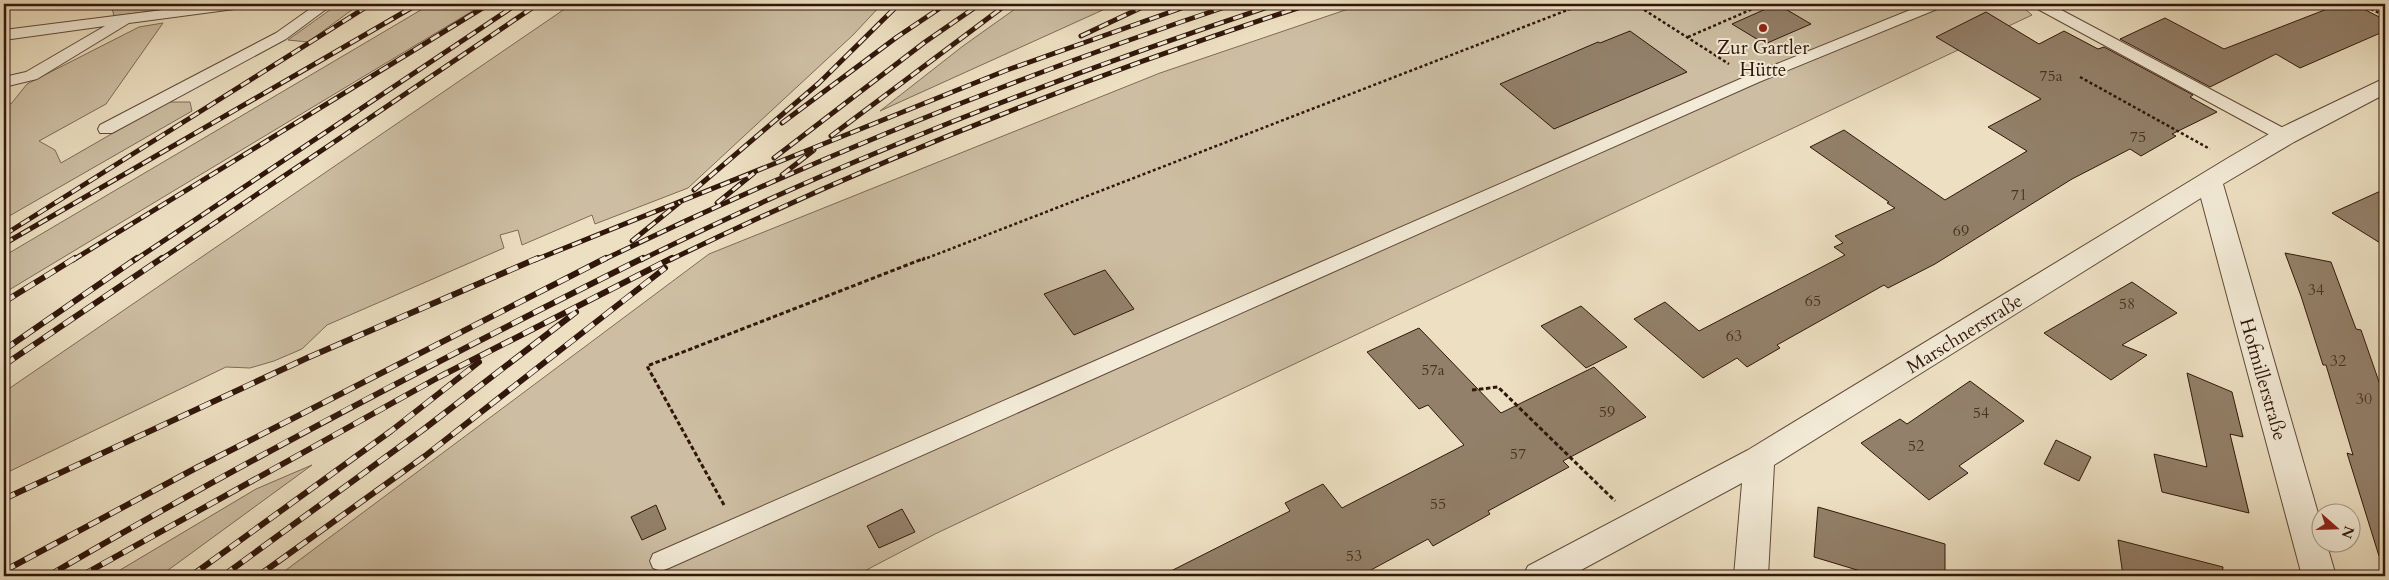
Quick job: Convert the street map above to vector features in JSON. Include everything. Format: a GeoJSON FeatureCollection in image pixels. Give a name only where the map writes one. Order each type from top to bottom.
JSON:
{"type":"FeatureCollection","features":[{"type":"Feature","properties":{"kind":"street","name":"Marschnerstraße"},"geometry":{"type":"LineString","coordinates":[[1540,576],[1759,459],[2237,164],[2285,136],[2385,86]]}},
{"type":"Feature","properties":{"kind":"street","name":"Hofmillerstraße"},"geometry":{"type":"LineString","coordinates":[[2210,182],[2319,576]]}},
{"type":"Feature","properties":{"kind":"street"},"geometry":{"type":"LineString","coordinates":[[1750,576],[1759,459]]}},
{"type":"Feature","properties":{"kind":"lane"},"geometry":{"type":"LineString","coordinates":[[4,35],[242,4]]}},
{"type":"Feature","properties":{"kind":"lane"},"geometry":{"type":"LineString","coordinates":[[106,129],[280,36],[326,4]]}},
{"type":"Feature","properties":{"kind":"lane"},"geometry":{"type":"LineString","coordinates":[[662,561],[1753,79],[1937,4]]}},
{"type":"Feature","properties":{"kind":"lane"},"geometry":{"type":"LineString","coordinates":[[2038,4],[2285,136]]}},
{"type":"Feature","properties":{"kind":"lane"},"geometry":{"type":"LineString","coordinates":[[4,82],[31,76],[132,17]]}},
{"type":"Feature","properties":{"kind":"path"},"geometry":{"type":"LineString","coordinates":[[737,527],[647,366],[1583,4]]}},
{"type":"Feature","properties":{"kind":"path"},"geometry":{"type":"LineString","coordinates":[[1635,4],[1753,79]]}},
{"type":"Feature","properties":{"kind":"path"},"geometry":{"type":"LineString","coordinates":[[1688,37],[1764,4]]}},
{"type":"Feature","properties":{"kind":"path"},"geometry":{"type":"LineString","coordinates":[[2361,4],[2385,16]]}},
{"type":"Feature","properties":{"kind":"path"},"geometry":{"type":"LineString","coordinates":[[2080,77],[2237,164]]}},
{"type":"Feature","properties":{"kind":"path"},"geometry":{"type":"LineString","coordinates":[[1472,390],[1498,387],[1638,524]]}},
{"type":"Feature","properties":{"kind":"shaded area"},"geometry":{"type":"Polygon","coordinates":[[[111,4],[205,4],[114,16],[111,4]]]}},
{"type":"Feature","properties":{"kind":"shaded area"},"geometry":{"type":"Polygon","coordinates":[[[338,4],[360,4],[308,42],[288,40],[338,4]]]}},
{"type":"Feature","properties":{"kind":"shaded area"},"geometry":{"type":"Polygon","coordinates":[[[431,4],[484,4],[4,293],[4,256],[431,4]]]}},
{"type":"Feature","properties":{"kind":"shaded area"},"geometry":{"type":"Polygon","coordinates":[[[572,4],[882,4],[853,35],[688,188],[595,224],[592,215],[522,245],[518,230],[500,235],[504,248],[327,325],[302,349],[274,361],[250,368],[226,367],[4,474],[4,392],[572,4]]]}},
{"type":"Feature","properties":{"kind":"shaded area"},"geometry":{"type":"Polygon","coordinates":[[[1022,4],[1116,4],[880,111],[963,46],[1022,4]]]}},
{"type":"Feature","properties":{"kind":"shaded area"},"geometry":{"type":"Polygon","coordinates":[[[1363,4],[2019,4],[2032,15],[935,534],[855,576],[278,576],[709,254],[1160,73],[1363,4]]]}},
{"type":"Feature","properties":{"kind":"shaded area"},"geometry":{"type":"Polygon","coordinates":[[[163,23],[106,104],[39,141],[55,150],[61,163],[167,102],[190,102],[192,111],[4,219],[4,103],[11,104],[27,84],[139,27],[163,23]]]}},
{"type":"Feature","properties":{"kind":"shaded area"},"geometry":{"type":"Polygon","coordinates":[[[312,465],[160,576],[110,576],[256,489],[312,465]]]}},
{"type":"Feature","properties":{"kind":"building","name":"Zur Gartler Hütte"},"geometry":{"type":"Polygon","coordinates":[[[1777,4],[1811,24],[1765,44],[1732,24],[1777,4]]]}},
{"type":"Feature","properties":{"kind":"building"},"geometry":{"type":"Polygon","coordinates":[[[2340,4],[2354,4],[2385,20],[2385,31],[2300,68],[2276,54],[2210,87],[2120,39],[2165,18],[2224,49],[2340,4]]]}},
{"type":"Feature","properties":{"kind":"building"},"geometry":{"type":"Polygon","coordinates":[[[1986,12],[2039,44],[2064,31],[2098,49],[2104,47],[2193,95],[2190,97],[2217,112],[2172,134],[2176,136],[2141,156],[2130,149],[2072,179],[1935,264],[1888,288],[1884,285],[1777,345],[1780,348],[1747,367],[1737,358],[1703,378],[1634,319],[1665,302],[1699,331],[1845,255],[1834,247],[1843,243],[1835,236],[1895,208],[1810,147],[1844,130],[1945,200],[2027,151],[1988,127],[2041,99],[1936,37],[1986,12]]]}},
{"type":"Feature","properties":{"kind":"building"},"geometry":{"type":"Polygon","coordinates":[[[1630,31],[1687,72],[1554,129],[1500,84],[1598,42],[1600,43],[1630,31]]]}},
{"type":"Feature","properties":{"kind":"building"},"geometry":{"type":"Polygon","coordinates":[[[2385,189],[2385,246],[2332,213],[2385,189]]]}},
{"type":"Feature","properties":{"kind":"building"},"geometry":{"type":"Polygon","coordinates":[[[2285,253],[2331,262],[2356,329],[2361,330],[2385,399],[2385,555],[2379,556],[2347,453],[2353,455],[2326,365],[2323,365],[2285,253]]]}},
{"type":"Feature","properties":{"kind":"building"},"geometry":{"type":"Polygon","coordinates":[[[1105,270],[1134,309],[1074,335],[1044,294],[1105,270]]]}},
{"type":"Feature","properties":{"kind":"building"},"geometry":{"type":"Polygon","coordinates":[[[2132,282],[2177,313],[2122,345],[2147,355],[2111,380],[2044,333],[2132,282]]]}},
{"type":"Feature","properties":{"kind":"building"},"geometry":{"type":"Polygon","coordinates":[[[1581,306],[1627,347],[1586,368],[1541,326],[1581,306]]]}},
{"type":"Feature","properties":{"kind":"building"},"geometry":{"type":"Polygon","coordinates":[[[1419,328],[1501,413],[1594,367],[1646,417],[1563,461],[1569,467],[1488,511],[1490,514],[1433,546],[1428,539],[1360,576],[1161,576],[1290,511],[1285,503],[1323,484],[1342,508],[1464,445],[1428,405],[1419,409],[1367,352],[1419,328]]]}},
{"type":"Feature","properties":{"kind":"building"},"geometry":{"type":"Polygon","coordinates":[[[2187,373],[2232,392],[2243,437],[2230,434],[2249,513],[2162,492],[2154,454],[2207,467],[2187,373]]]}},
{"type":"Feature","properties":{"kind":"building"},"geometry":{"type":"Polygon","coordinates":[[[1970,381],[2024,421],[1959,466],[1968,473],[1929,500],[1861,443],[1900,419],[1907,424],[1970,381]]]}},
{"type":"Feature","properties":{"kind":"building"},"geometry":{"type":"Polygon","coordinates":[[[2056,440],[2091,457],[2079,481],[2044,464],[2056,440]]]}},
{"type":"Feature","properties":{"kind":"building"},"geometry":{"type":"Polygon","coordinates":[[[656,505],[666,529],[642,540],[631,517],[656,505]]]}},
{"type":"Feature","properties":{"kind":"building"},"geometry":{"type":"Polygon","coordinates":[[[1818,507],[1945,544],[1945,576],[1877,576],[1814,557],[1818,507]]]}},
{"type":"Feature","properties":{"kind":"building"},"geometry":{"type":"Polygon","coordinates":[[[902,509],[915,532],[879,548],[867,526],[902,509]]]}},
{"type":"Feature","properties":{"kind":"building"},"geometry":{"type":"Polygon","coordinates":[[[2118,540],[2223,567],[2222,576],[2123,576],[2118,540]]]}},
{"type":"Feature","properties":{"kind":"railway"},"geometry":{"type":"LineString","coordinates":[[4,235],[371,4]]}},
{"type":"Feature","properties":{"kind":"railway"},"geometry":{"type":"LineString","coordinates":[[4,244],[418,4]]}},
{"type":"Feature","properties":{"kind":"railway"},"geometry":{"type":"LineString","coordinates":[[73,260],[489,4]]}},
{"type":"Feature","properties":{"kind":"railway"},"geometry":{"type":"LineString","coordinates":[[135,260],[517,4]]}},
{"type":"Feature","properties":{"kind":"railway"},"geometry":{"type":"LineString","coordinates":[[160,260],[538,4]]}},
{"type":"Feature","properties":{"kind":"railway"},"geometry":{"type":"LineString","coordinates":[[694,190],[819,83],[899,4]]}},
{"type":"Feature","properties":{"kind":"railway"},"geometry":{"type":"LineString","coordinates":[[782,123],[897,37],[946,4]]}},
{"type":"Feature","properties":{"kind":"railway"},"geometry":{"type":"LineString","coordinates":[[774,158],[925,42],[980,4]]}},
{"type":"Feature","properties":{"kind":"railway"},"geometry":{"type":"LineString","coordinates":[[831,136],[1007,4]]}},
{"type":"Feature","properties":{"kind":"railway"},"geometry":{"type":"LineString","coordinates":[[1081,36],[1149,4]]}},
{"type":"Feature","properties":{"kind":"railway"},"geometry":{"type":"LineString","coordinates":[[535,260],[1007,70],[1193,4]]}},
{"type":"Feature","properties":{"kind":"railway"},"geometry":{"type":"LineString","coordinates":[[603,260],[758,188],[914,122],[1073,60],[1234,4]]}},
{"type":"Feature","properties":{"kind":"railway"},"geometry":{"type":"LineString","coordinates":[[641,260],[796,187],[954,121],[1115,60],[1277,4]]}},
{"type":"Feature","properties":{"kind":"railway"},"geometry":{"type":"LineString","coordinates":[[670,260],[827,187],[906,153],[1147,60],[1310,4]]}},
{"type":"Feature","properties":{"kind":"railway"},"geometry":{"type":"LineString","coordinates":[[782,175],[814,150]]}},
{"type":"Feature","properties":{"kind":"railway"},"geometry":{"type":"LineString","coordinates":[[717,203],[754,173]]}},
{"type":"Feature","properties":{"kind":"railway"},"geometry":{"type":"LineString","coordinates":[[632,241],[680,202]]}},
{"type":"Feature","properties":{"kind":"railway"},"geometry":{"type":"LineString","coordinates":[[4,302],[75,258]]}},
{"type":"Feature","properties":{"kind":"railway"},"geometry":{"type":"LineString","coordinates":[[4,350],[137,258]]}},
{"type":"Feature","properties":{"kind":"railway"},"geometry":{"type":"LineString","coordinates":[[4,365],[162,258]]}},
{"type":"Feature","properties":{"kind":"railway"},"geometry":{"type":"LineString","coordinates":[[4,499],[307,358],[538,258]]}},
{"type":"Feature","properties":{"kind":"railway"},"geometry":{"type":"LineString","coordinates":[[4,571],[196,468],[606,258]]}},
{"type":"Feature","properties":{"kind":"railway"},"geometry":{"type":"LineString","coordinates":[[48,576],[195,492],[343,412],[643,258]]}},
{"type":"Feature","properties":{"kind":"railway"},"geometry":{"type":"LineString","coordinates":[[81,576],[439,377],[672,258]]}},
{"type":"Feature","properties":{"kind":"railway"},"geometry":{"type":"LineString","coordinates":[[258,576],[425,456],[665,268]]}},
{"type":"Feature","properties":{"kind":"railway"},"geometry":{"type":"LineString","coordinates":[[223,576],[424,429],[576,312]]}},
{"type":"Feature","properties":{"kind":"railway"},"geometry":{"type":"LineString","coordinates":[[191,576],[391,431],[479,362]]}},
{"type":"Feature","properties":{"kind":"place","name":"Zur Gartler Hütte"},"geometry":{"type":"Point","coordinates":[1763,28]}}]}
